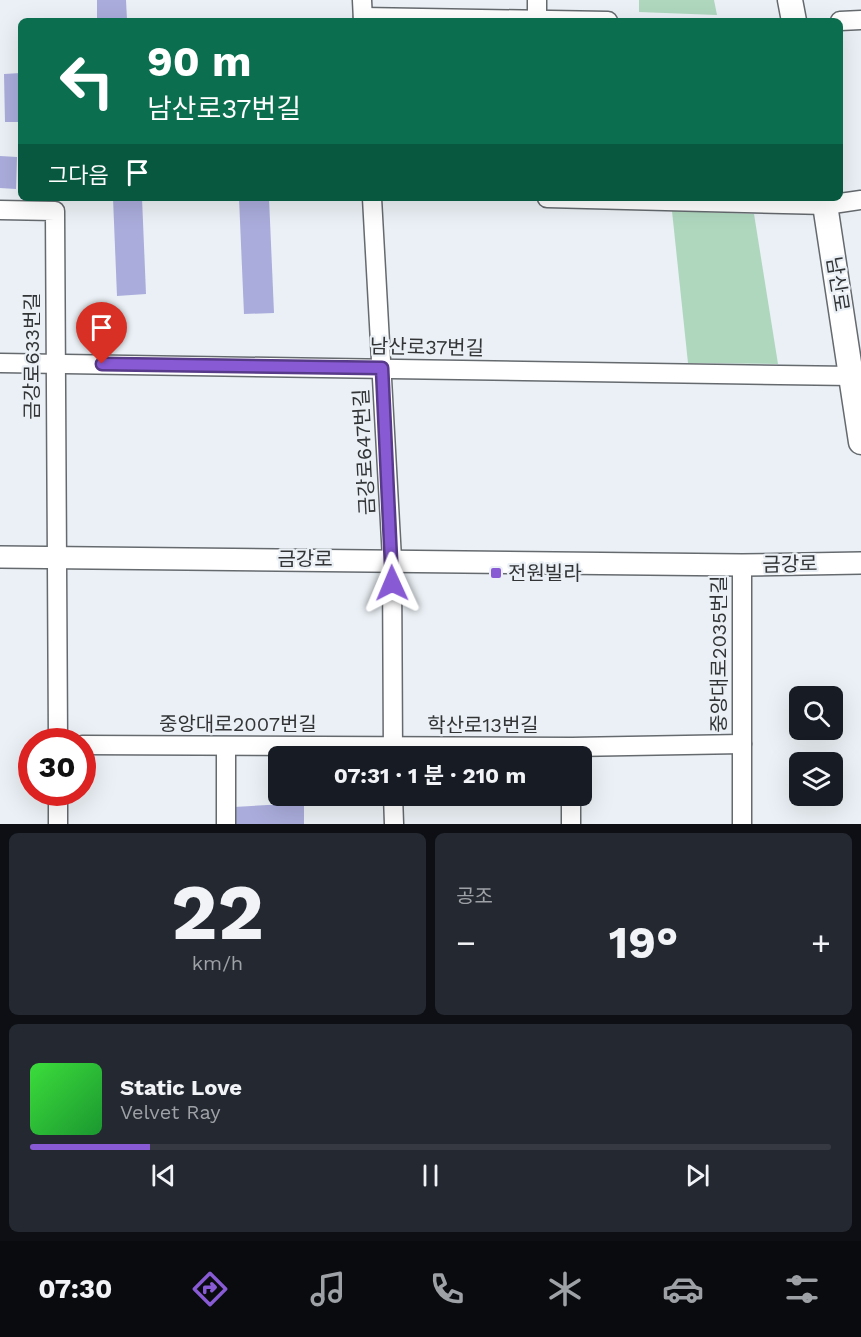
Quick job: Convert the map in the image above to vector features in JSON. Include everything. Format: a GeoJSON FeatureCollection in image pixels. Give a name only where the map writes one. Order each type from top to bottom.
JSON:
{"type":"FeatureCollection","features":[{"type":"Feature","properties":{"kind":"main road"},"geometry":{"type":"LineString","coordinates":[[790,0],[793,18]]}},
{"type":"Feature","properties":{"kind":"main road","name":"남산로"},"geometry":{"type":"LineString","coordinates":[[825,202],[856,389],[861,442]]}},
{"type":"Feature","properties":{"kind":"street"},"geometry":{"type":"LineString","coordinates":[[537,0],[537,18]]}},
{"type":"Feature","properties":{"kind":"street"},"geometry":{"type":"LineString","coordinates":[[363,13],[487,18]]}},
{"type":"Feature","properties":{"kind":"street"},"geometry":{"type":"LineString","coordinates":[[843,21],[861,20]]}},
{"type":"Feature","properties":{"kind":"street"},"geometry":{"type":"LineString","coordinates":[[756,201],[861,200]]}},
{"type":"Feature","properties":{"kind":"street","name":"금강로647번길"},"geometry":{"type":"LineString","coordinates":[[372,201],[392,559]]}},
{"type":"Feature","properties":{"kind":"street","name":"금강로633번길"},"geometry":{"type":"LineString","coordinates":[[0,210],[55,211],[55,557]]}},
{"type":"Feature","properties":{"kind":"street","name":"남산로37번길"},"geometry":{"type":"LineString","coordinates":[[0,363],[382,368],[856,389]]}},
{"type":"Feature","properties":{"kind":"street"},"geometry":{"type":"LineString","coordinates":[[55,557],[58,728]]}},
{"type":"Feature","properties":{"kind":"street","name":"금강로"},"geometry":{"type":"LineString","coordinates":[[2,561],[55,557],[392,559],[742,565],[861,563]]}},
{"type":"Feature","properties":{"kind":"street"},"geometry":{"type":"LineString","coordinates":[[392,559],[393,746]]}},
{"type":"Feature","properties":{"kind":"street","name":"중앙대로2035번길"},"geometry":{"type":"LineString","coordinates":[[742,565],[742,824]]}},
{"type":"Feature","properties":{"kind":"street","name":"중앙대로2035번길"},"geometry":{"type":"LineString","coordinates":[[592,751],[742,744]]}},
{"type":"Feature","properties":{"kind":"street","name":"중앙대로2007번길"},"geometry":{"type":"LineString","coordinates":[[96,746],[268,748]]}},
{"type":"Feature","properties":{"kind":"street"},"geometry":{"type":"LineString","coordinates":[[226,747],[226,824]]}},
{"type":"Feature","properties":{"kind":"street"},"geometry":{"type":"LineString","coordinates":[[58,806],[58,824]]}},
{"type":"Feature","properties":{"kind":"street"},"geometry":{"type":"LineString","coordinates":[[393,806],[394,824]]}},
{"type":"Feature","properties":{"kind":"street"},"geometry":{"type":"LineString","coordinates":[[571,824],[572,806]]}},
{"type":"Feature","properties":{"kind":"green space"},"geometry":{"type":"Polygon","coordinates":[[[639,0],[714,0],[717,15],[639,12],[639,0]]]}},
{"type":"Feature","properties":{"kind":"green space"},"geometry":{"type":"Polygon","coordinates":[[[672,211],[754,214],[778,364],[688,363],[672,211]]]}},
{"type":"Feature","properties":{"kind":"building"},"geometry":{"type":"Polygon","coordinates":[[[97,0],[126,0],[127,18],[97,18],[97,0]]]}},
{"type":"Feature","properties":{"kind":"building"},"geometry":{"type":"Polygon","coordinates":[[[18,73],[18,122],[5,122],[4,74],[18,73]]]}},
{"type":"Feature","properties":{"kind":"building"},"geometry":{"type":"Polygon","coordinates":[[[0,156],[17,157],[16,189],[0,188],[0,156]]]}},
{"type":"Feature","properties":{"kind":"building"},"geometry":{"type":"Polygon","coordinates":[[[113,201],[142,201],[146,294],[117,296],[113,201]]]}},
{"type":"Feature","properties":{"kind":"building"},"geometry":{"type":"Polygon","coordinates":[[[239,201],[269,201],[274,313],[244,314],[239,201]]]}},
{"type":"Feature","properties":{"kind":"building"},"geometry":{"type":"Polygon","coordinates":[[[304,806],[304,824],[234,824],[234,807],[304,806]]]}},
{"type":"Feature","properties":{"kind":"place","name":"전원빌라"},"geometry":{"type":"Point","coordinates":[496,573]}},
{"type":"Feature","properties":{"kind":"route"},"geometry":{"type":"LineString","coordinates":[[102,364],[382,368],[392,583]]}}]}
